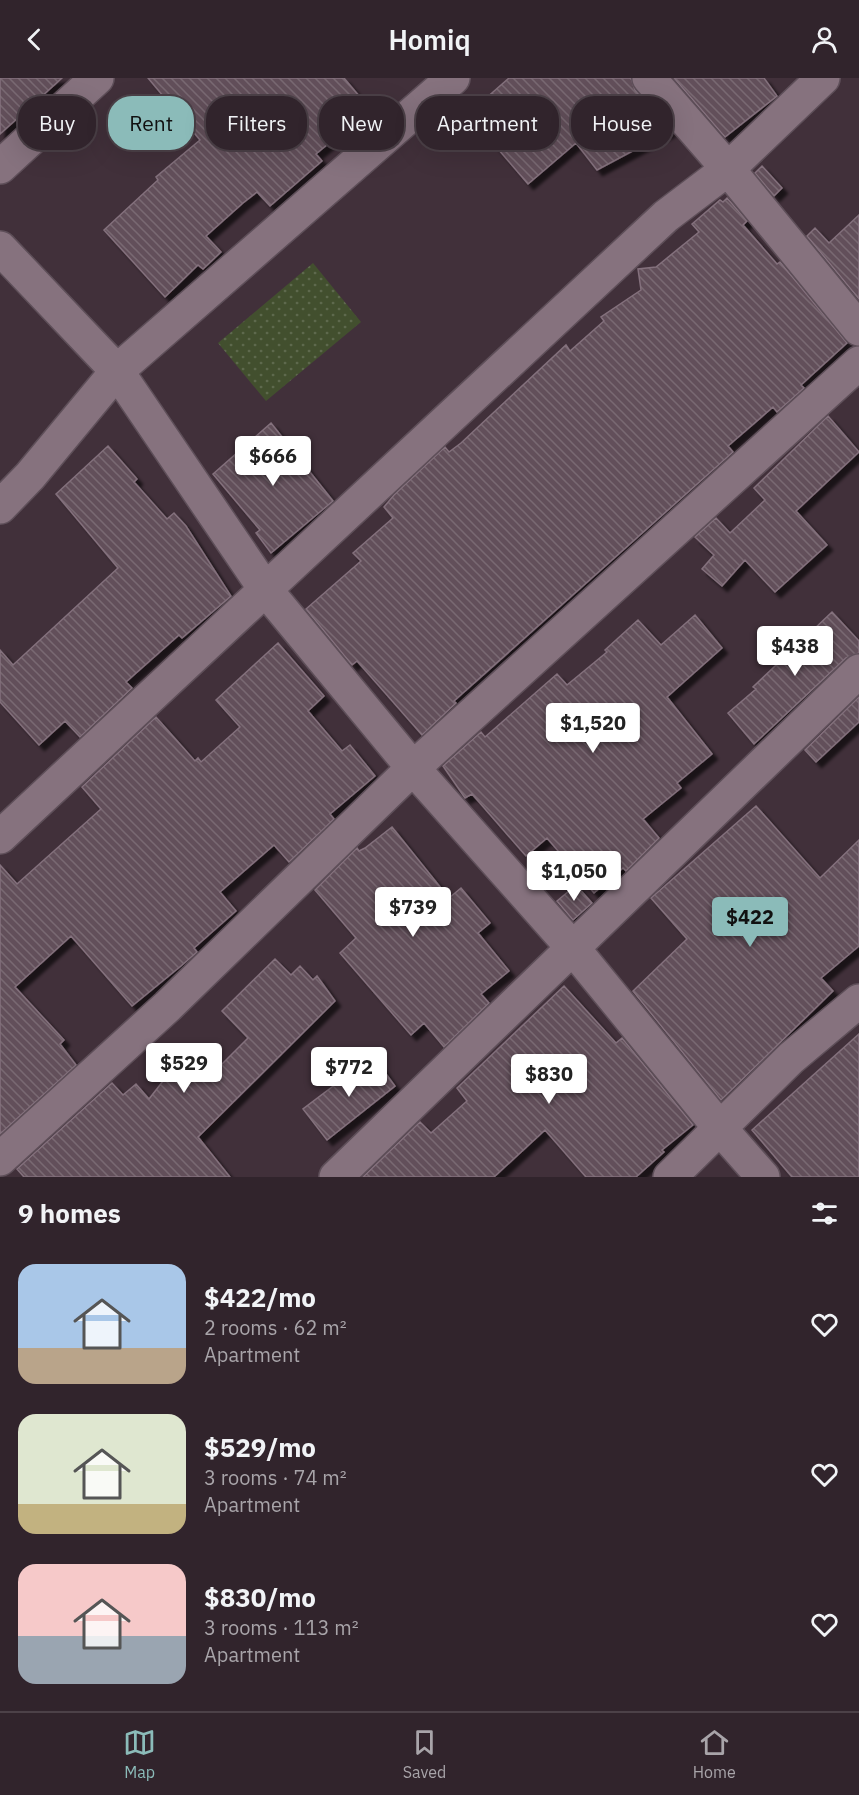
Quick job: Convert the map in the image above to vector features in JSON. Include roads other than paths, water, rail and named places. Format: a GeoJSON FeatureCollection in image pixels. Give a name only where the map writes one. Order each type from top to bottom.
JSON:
{"type":"FeatureCollection","features":[{"type":"Feature","properties":{"kind":"street"},"geometry":{"type":"LineString","coordinates":[[0,167],[97,78]]}},
{"type":"Feature","properties":{"kind":"street"},"geometry":{"type":"LineString","coordinates":[[0,507],[30,476],[117,371],[453,78]]}},
{"type":"Feature","properties":{"kind":"street"},"geometry":{"type":"LineString","coordinates":[[649,78],[728,169],[859,329]]}},
{"type":"Feature","properties":{"kind":"street"},"geometry":{"type":"LineString","coordinates":[[0,837],[666,216],[728,169],[823,78]]}},
{"type":"Feature","properties":{"kind":"street"},"geometry":{"type":"LineString","coordinates":[[0,248],[117,371],[265,588],[413,768],[572,947],[719,1127],[763,1177]]}},
{"type":"Feature","properties":{"kind":"street"},"geometry":{"type":"LineString","coordinates":[[0,1159],[168,1006],[413,768],[859,363]]}},
{"type":"Feature","properties":{"kind":"street"},"geometry":{"type":"LineString","coordinates":[[336,1177],[859,672]]}},
{"type":"Feature","properties":{"kind":"street"},"geometry":{"type":"LineString","coordinates":[[670,1177],[791,1058],[859,1001]]}}]}
